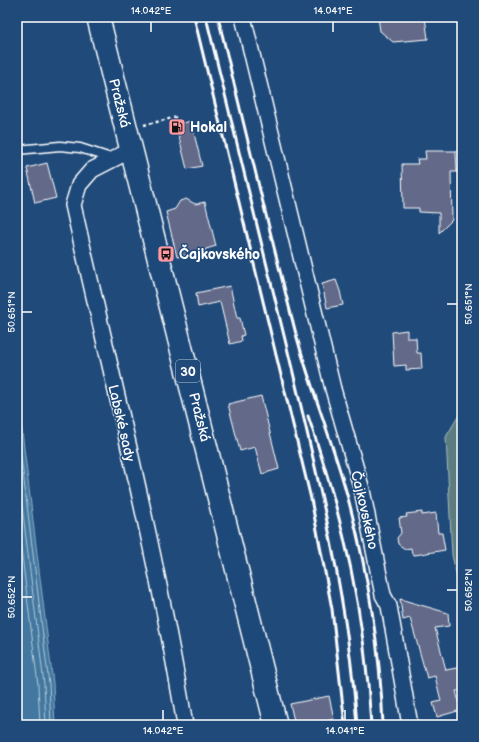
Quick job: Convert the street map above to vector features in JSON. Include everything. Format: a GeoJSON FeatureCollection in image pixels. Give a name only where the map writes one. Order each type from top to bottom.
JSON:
{"type":"FeatureCollection","features":[{"type":"Feature","properties":{"kind":"main road","name":"Pražská"},"geometry":{"type":"LineString","coordinates":[[98,17],[126,130],[123,155],[276,725]]}},
{"type":"Feature","properties":{"kind":"street","name":"Čajkovského"},"geometry":{"type":"LineString","coordinates":[[243,17],[333,389],[362,490],[383,595],[389,606],[410,725]]}},
{"type":"Feature","properties":{"kind":"street","name":"Labské sady"},"geometry":{"type":"LineString","coordinates":[[123,155],[92,170],[79,185],[73,205],[156,571],[173,656],[184,725]]}},
{"type":"Feature","properties":{"kind":"lane"},"geometry":{"type":"LineString","coordinates":[[17,150],[60,146],[123,155]]}},
{"type":"Feature","properties":{"kind":"path"},"geometry":{"type":"LineString","coordinates":[[126,130],[177,117]]}},
{"type":"Feature","properties":{"kind":"green space"},"geometry":{"type":"Polygon","coordinates":[[[458,17],[462,17],[462,109],[458,17]]]}},
{"type":"Feature","properties":{"kind":"green space"},"geometry":{"type":"Polygon","coordinates":[[[462,410],[462,599],[452,555],[446,437],[462,410]]]}},
{"type":"Feature","properties":{"kind":"water"},"geometry":{"type":"Polygon","coordinates":[[[17,391],[53,683],[55,725],[17,725],[17,391]]]}},
{"type":"Feature","properties":{"kind":"building"},"geometry":{"type":"Polygon","coordinates":[[[378,17],[425,17],[428,39],[393,42],[380,31],[378,17]]]}},
{"type":"Feature","properties":{"kind":"building"},"geometry":{"type":"Polygon","coordinates":[[[191,121],[202,166],[187,169],[176,125],[191,121]]]}},
{"type":"Feature","properties":{"kind":"building"},"geometry":{"type":"Polygon","coordinates":[[[425,151],[456,151],[457,172],[451,172],[452,220],[439,233],[439,213],[419,212],[419,208],[403,208],[402,164],[418,164],[417,159],[426,159],[425,151]]]}},
{"type":"Feature","properties":{"kind":"building"},"geometry":{"type":"Polygon","coordinates":[[[47,163],[56,198],[35,203],[27,168],[47,163]]]}},
{"type":"Feature","properties":{"kind":"building"},"geometry":{"type":"Polygon","coordinates":[[[186,199],[195,204],[205,202],[216,246],[206,249],[204,252],[177,257],[166,212],[175,209],[180,201],[186,199]]]}},
{"type":"Feature","properties":{"kind":"building"},"geometry":{"type":"Polygon","coordinates":[[[336,280],[343,305],[327,308],[322,284],[336,280]]]}},
{"type":"Feature","properties":{"kind":"building"},"geometry":{"type":"Polygon","coordinates":[[[230,286],[237,318],[240,318],[244,335],[241,336],[242,341],[230,344],[220,302],[198,307],[196,293],[230,286]]]}},
{"type":"Feature","properties":{"kind":"building"},"geometry":{"type":"Polygon","coordinates":[[[407,330],[407,338],[416,338],[417,353],[421,353],[422,369],[406,370],[406,365],[394,366],[392,332],[407,330]]]}},
{"type":"Feature","properties":{"kind":"building"},"geometry":{"type":"Polygon","coordinates":[[[261,396],[279,469],[262,474],[255,447],[240,451],[228,404],[261,396]]]}},
{"type":"Feature","properties":{"kind":"building"},"geometry":{"type":"Polygon","coordinates":[[[422,512],[422,515],[436,513],[438,533],[442,533],[445,550],[415,555],[412,554],[411,548],[405,549],[398,544],[397,538],[401,533],[399,518],[407,517],[406,514],[422,512]]]}},
{"type":"Feature","properties":{"kind":"building"},"geometry":{"type":"Polygon","coordinates":[[[400,599],[448,613],[449,626],[435,628],[446,670],[462,667],[462,691],[456,691],[461,710],[437,717],[433,703],[441,701],[435,676],[427,678],[410,618],[403,620],[400,599]]]}},
{"type":"Feature","properties":{"kind":"building"},"geometry":{"type":"Polygon","coordinates":[[[329,696],[334,719],[312,725],[295,725],[290,704],[329,696]]]}},
{"type":"Feature","properties":{"kind":"railway"},"geometry":{"type":"LineString","coordinates":[[194,17],[311,499],[332,609],[345,725]]}},
{"type":"Feature","properties":{"kind":"railway"},"geometry":{"type":"LineString","coordinates":[[206,17],[322,496],[347,633],[357,725]]}},
{"type":"Feature","properties":{"kind":"railway"},"geometry":{"type":"LineString","coordinates":[[218,17],[295,330],[346,491],[360,549],[376,636],[383,725]]}},
{"type":"Feature","properties":{"kind":"railway"},"geometry":{"type":"LineString","coordinates":[[308,416],[332,493],[351,568],[364,645],[371,725]]}},
{"type":"Feature","properties":{"kind":"place","name":"Hokal"},"geometry":{"type":"Point","coordinates":[177,127]}},
{"type":"Feature","properties":{"kind":"place","name":"Čajkovského"},"geometry":{"type":"Point","coordinates":[166,254]}}]}
